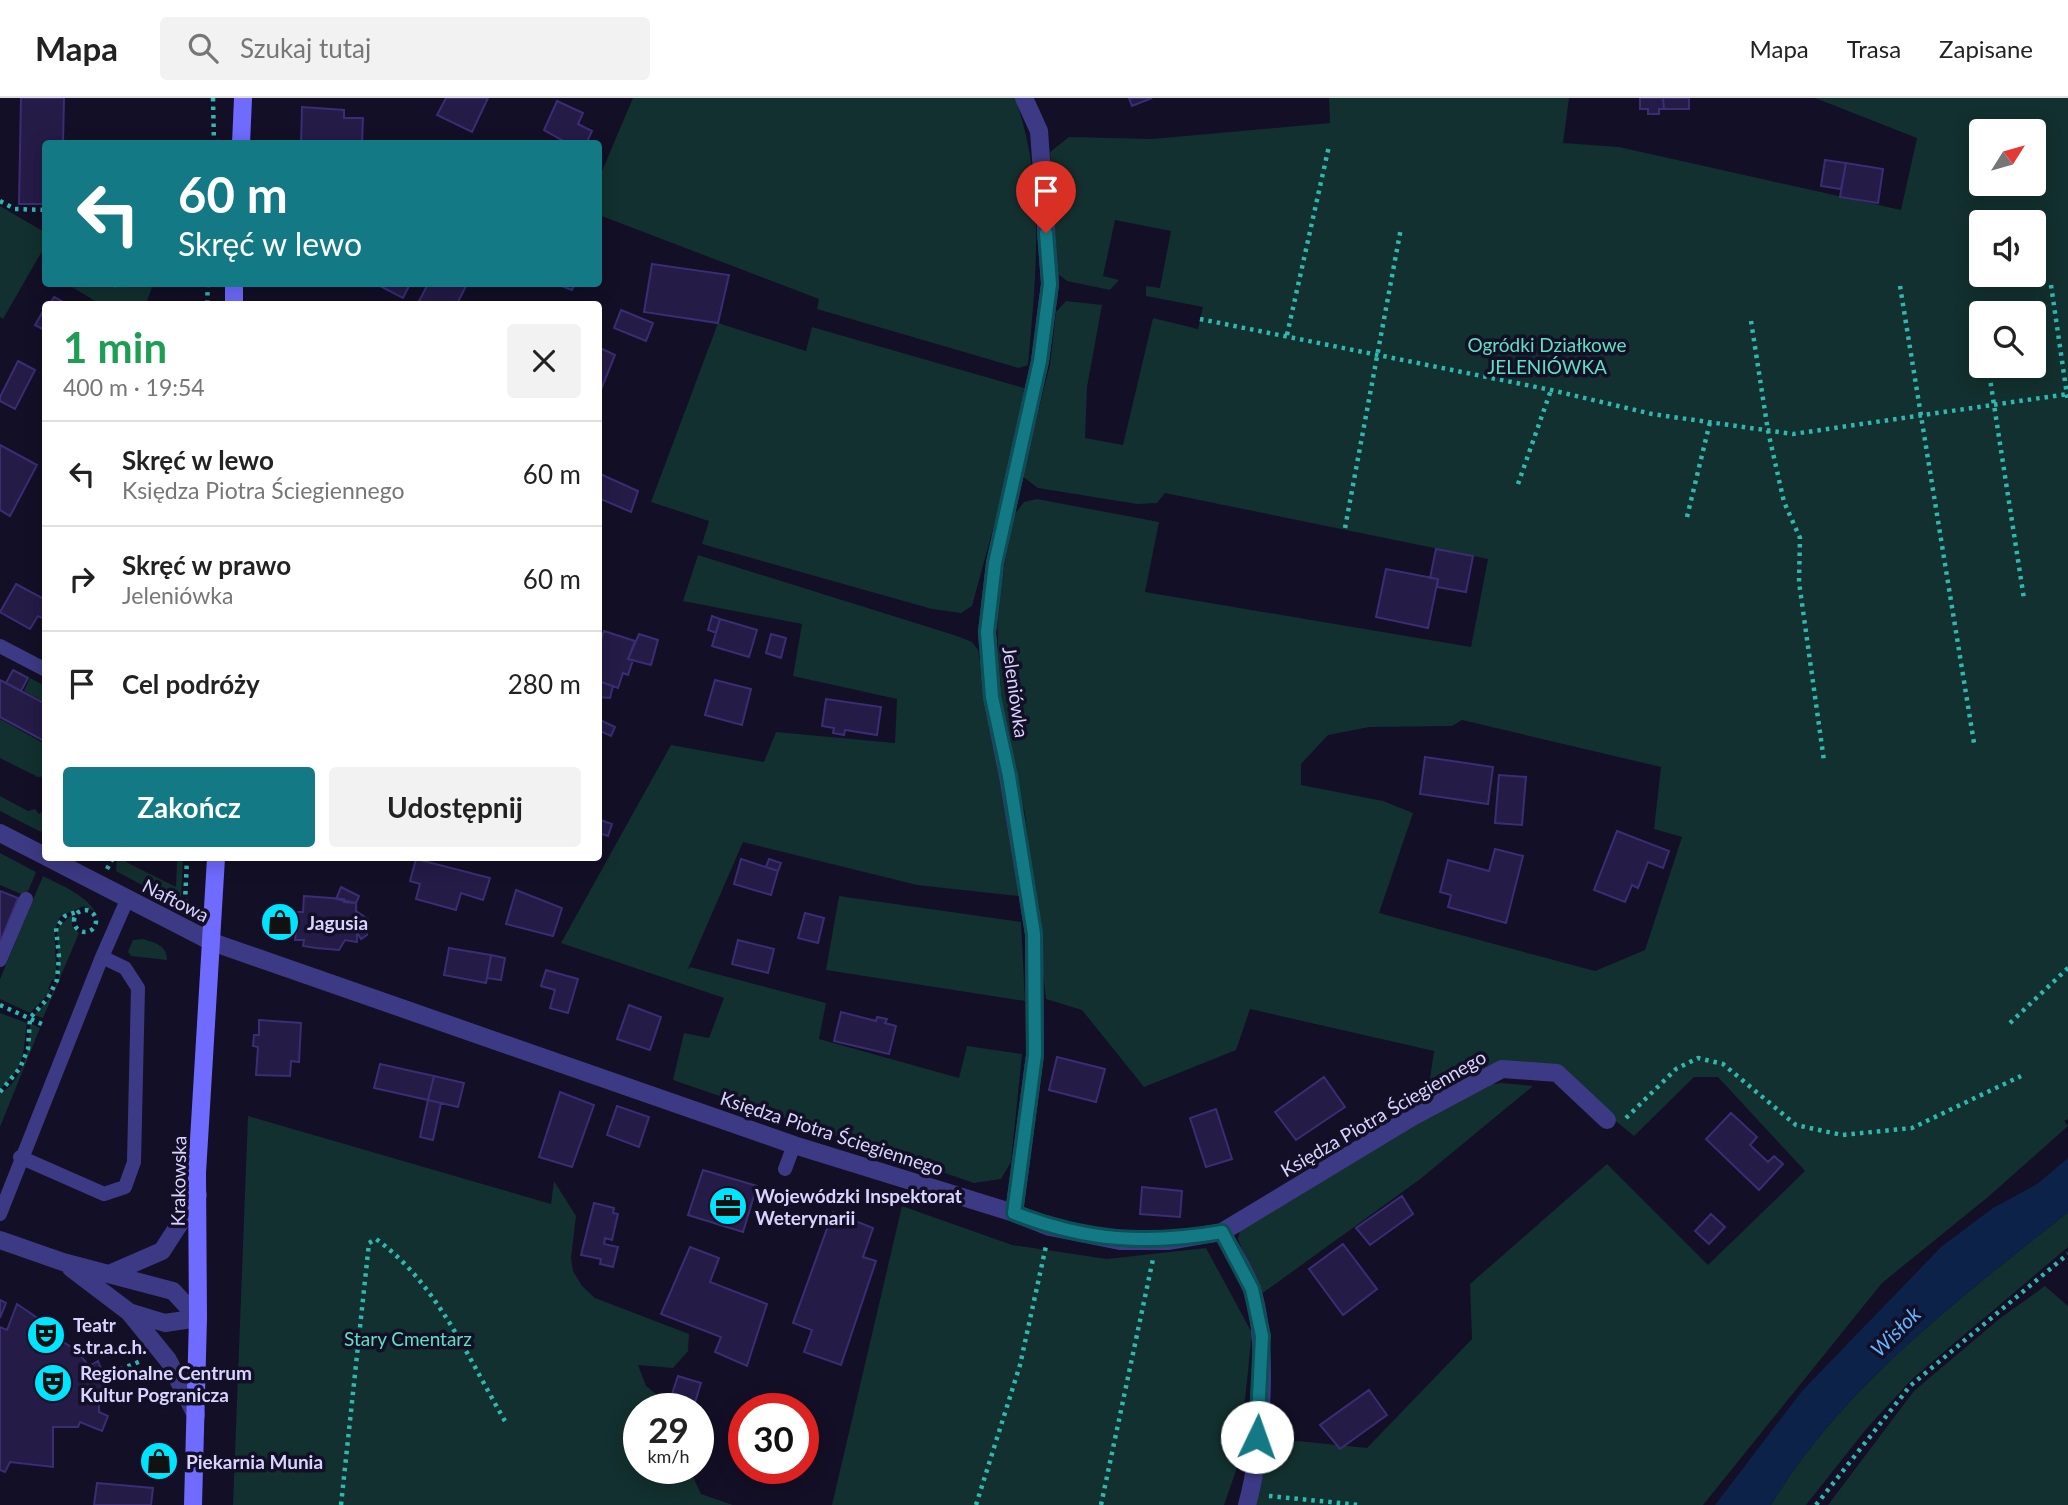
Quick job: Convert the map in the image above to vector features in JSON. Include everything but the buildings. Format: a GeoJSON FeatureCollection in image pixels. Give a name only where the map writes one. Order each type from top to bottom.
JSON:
{"type":"FeatureCollection","features":[{"type":"Feature","properties":{"kind":"main road"},"geometry":{"type":"LineString","coordinates":[[240,140],[243,98]]}},
{"type":"Feature","properties":{"kind":"main road","name":"Krakowska"},"geometry":{"type":"LineString","coordinates":[[193,1505],[198,1195],[216,861]]}},
{"type":"Feature","properties":{"kind":"street","name":"Jeleniówka"},"geometry":{"type":"LineString","coordinates":[[1014,1213],[1035,1055],[1034,934],[1009,776],[992,697],[987,632],[995,563],[1040,361],[1050,284],[1039,131],[1024,98]]}},
{"type":"Feature","properties":{"kind":"street","name":"Naftowa"},"geometry":{"type":"LineString","coordinates":[[0,833],[42,855]]}},
{"type":"Feature","properties":{"kind":"street","name":"Naftowa"},"geometry":{"type":"LineString","coordinates":[[53,861],[212,942]]}},
{"type":"Feature","properties":{"kind":"street","name":"Księdza Piotra Ściegiennego"},"geometry":{"type":"LineString","coordinates":[[212,942],[794,1145],[1051,1227],[1120,1241],[1157,1241],[1222,1232],[1412,1118],[1502,1069],[1557,1073],[1607,1120]]}},
{"type":"Feature","properties":{"kind":"street"},"geometry":{"type":"LineString","coordinates":[[109,1274],[162,1251],[198,1195]]}},
{"type":"Feature","properties":{"kind":"street"},"geometry":{"type":"LineString","coordinates":[[1222,1232],[1252,1289],[1262,1336],[1257,1437],[1249,1499]]}},
{"type":"Feature","properties":{"kind":"street"},"geometry":{"type":"LineString","coordinates":[[0,1240],[63,1262],[173,1291],[198,1318]]}},
{"type":"Feature","properties":{"kind":"street"},"geometry":{"type":"LineString","coordinates":[[63,1262],[129,1312],[168,1360],[196,1415]]}},
{"type":"Feature","properties":{"kind":"street"},"geometry":{"type":"LineString","coordinates":[[129,1312],[164,1323],[198,1318]]}},
{"type":"Feature","properties":{"kind":"lane"},"geometry":{"type":"LineString","coordinates":[[0,646],[42,668]]}},
{"type":"Feature","properties":{"kind":"lane"},"geometry":{"type":"LineString","coordinates":[[0,960],[26,899]]}},
{"type":"Feature","properties":{"kind":"lane"},"geometry":{"type":"LineString","coordinates":[[0,1214],[20,1157],[127,900]]}},
{"type":"Feature","properties":{"kind":"lane"},"geometry":{"type":"LineString","coordinates":[[20,1157],[104,1194],[125,1187],[134,1162],[138,988],[125,968],[102,957]]}},
{"type":"Feature","properties":{"kind":"lane"},"geometry":{"type":"LineString","coordinates":[[785,1169],[794,1145]]}},
{"type":"Feature","properties":{"kind":"path"},"geometry":{"type":"LineString","coordinates":[[213,98],[214,140]]}},
{"type":"Feature","properties":{"kind":"path"},"geometry":{"type":"LineString","coordinates":[[1287,335],[1329,146]]}},
{"type":"Feature","properties":{"kind":"path"},"geometry":{"type":"LineString","coordinates":[[0,201],[15,209],[42,210]]}},
{"type":"Feature","properties":{"kind":"path"},"geometry":{"type":"LineString","coordinates":[[1345,528],[1401,228]]}},
{"type":"Feature","properties":{"kind":"path"},"geometry":{"type":"LineString","coordinates":[[2051,285],[2068,402]]}},
{"type":"Feature","properties":{"kind":"path"},"geometry":{"type":"LineString","coordinates":[[1900,286],[1974,743]]}},
{"type":"Feature","properties":{"kind":"path"},"geometry":{"type":"LineString","coordinates":[[1200,319],[1551,390],[1652,414],[1793,434],[1921,418],[2067,394]]}},
{"type":"Feature","properties":{"kind":"path"},"geometry":{"type":"LineString","coordinates":[[1751,321],[1768,431],[1784,502],[1800,538],[1799,582],[1824,761]]}},
{"type":"Feature","properties":{"kind":"path"},"geometry":{"type":"LineString","coordinates":[[1990,378],[2024,599]]}},
{"type":"Feature","properties":{"kind":"path"},"geometry":{"type":"LineString","coordinates":[[1518,484],[1551,390]]}},
{"type":"Feature","properties":{"kind":"path"},"geometry":{"type":"LineString","coordinates":[[1687,517],[1710,422]]}},
{"type":"Feature","properties":{"kind":"path"},"geometry":{"type":"LineString","coordinates":[[106,870],[111,861]]}},
{"type":"Feature","properties":{"kind":"path"},"geometry":{"type":"LineString","coordinates":[[185,903],[187,861]]}},
{"type":"Feature","properties":{"kind":"path"},"geometry":{"type":"LineString","coordinates":[[0,1092],[14,1078],[26,1056],[30,1018],[48,998],[57,980],[59,957],[56,928],[65,916],[79,911],[92,913],[95,920],[93,931],[86,933],[75,926],[74,916],[79,911]]}},
{"type":"Feature","properties":{"kind":"path"},"geometry":{"type":"LineString","coordinates":[[2010,1023],[2068,968]]}},
{"type":"Feature","properties":{"kind":"path"},"geometry":{"type":"LineString","coordinates":[[0,1005],[44,1025]]}},
{"type":"Feature","properties":{"kind":"path"},"geometry":{"type":"LineString","coordinates":[[1607,1120],[1629,1118],[1676,1069],[1698,1058],[1723,1064],[1796,1125],[1842,1135],[1912,1128],[2021,1076]]}},
{"type":"Feature","properties":{"kind":"path"},"geometry":{"type":"LineString","coordinates":[[976,1505],[1020,1365],[1051,1227]]}},
{"type":"Feature","properties":{"kind":"path"},"geometry":{"type":"LineString","coordinates":[[341,1505],[369,1244],[376,1239],[410,1269],[446,1318],[505,1421]]}},
{"type":"Feature","properties":{"kind":"path"},"geometry":{"type":"LineString","coordinates":[[1101,1505],[1157,1241]]}},
{"type":"Feature","properties":{"kind":"path"},"geometry":{"type":"LineString","coordinates":[[1816,1505],[1910,1386],[2068,1254]]}},
{"type":"Feature","properties":{"kind":"path"},"geometry":{"type":"LineString","coordinates":[[104,1376],[141,1361]]}},
{"type":"Feature","properties":{"kind":"path"},"geometry":{"type":"LineString","coordinates":[[1249,1499],[1360,1505]]}},
{"type":"Feature","properties":{"kind":"green space"},"geometry":{"type":"Polygon","coordinates":[[[633,98],[1015,98],[1025,130],[1035,196],[1036,264],[1028,365],[1019,368],[817,309],[819,299],[602,216],[602,171],[633,98]]]}},
{"type":"Feature","properties":{"kind":"green space","name":"Ogródki Działkowe JELENIÓWKA"},"geometry":{"type":"Polygon","coordinates":[[[1329,98],[1569,98],[1563,143],[1619,147],[1901,210],[1917,138],[1815,98],[2068,98],[2068,1119],[2064,1121],[2068,1126],[1988,1197],[1882,1283],[1703,1505],[1247,1505],[1257,1437],[1367,1448],[1472,1339],[1470,1284],[1607,1164],[1708,1265],[1805,1171],[1718,1077],[1694,1077],[1634,1136],[1557,1073],[1502,1069],[1471,1071],[1427,1099],[1434,1051],[1250,1009],[1236,1050],[1144,1087],[1082,1010],[1046,999],[1025,814],[999,701],[997,603],[1014,515],[1024,502],[1037,499],[1159,522],[1145,592],[1471,647],[1488,559],[1165,493],[1157,503],[1137,504],[1038,488],[1022,476],[1050,364],[1056,312],[1066,301],[1102,305],[1087,387],[1085,438],[1123,445],[1153,318],[1198,329],[1203,307],[1146,296],[1146,286],[1160,288],[1171,231],[1115,220],[1103,276],[1119,280],[1110,290],[1067,281],[1058,274],[1050,152],[1069,137],[1152,139],[1330,123],[1329,98]],[[1462,720],[1452,726],[1369,727],[1328,735],[1301,764],[1301,785],[1383,801],[1413,813],[1379,913],[1595,971],[1645,950],[1682,837],[1654,829],[1661,767],[1462,720]]]}},
{"type":"Feature","properties":{"kind":"green space"},"geometry":{"type":"Polygon","coordinates":[[[0,206],[42,231],[42,251],[3,319],[0,317],[0,206]]]}},
{"type":"Feature","properties":{"kind":"green space"},"geometry":{"type":"Polygon","coordinates":[[[72,287],[152,287],[147,301],[95,301],[72,287]]]}},
{"type":"Feature","properties":{"kind":"green space"},"geometry":{"type":"Polygon","coordinates":[[[718,323],[806,351],[812,327],[1024,388],[1023,419],[972,606],[961,613],[932,609],[702,544],[709,521],[651,502],[718,323]]]}},
{"type":"Feature","properties":{"kind":"green space"},"geometry":{"type":"Polygon","coordinates":[[[698,555],[957,636],[972,642],[978,650],[1019,896],[917,885],[743,842],[687,971],[690,967],[826,1003],[819,1039],[959,1078],[967,1046],[1022,1054],[1011,1162],[1001,1179],[974,1183],[673,1080],[684,1033],[709,1038],[724,998],[561,943],[671,745],[764,762],[776,732],[895,743],[897,699],[793,676],[802,624],[683,601],[698,555]]]}},
{"type":"Feature","properties":{"kind":"green space"},"geometry":{"type":"Polygon","coordinates":[[[30,678],[42,684],[42,700],[24,691],[30,678]]]}},
{"type":"Feature","properties":{"kind":"green space"},"geometry":{"type":"Polygon","coordinates":[[[0,719],[42,742],[42,776],[38,777],[0,758],[0,719]]]}},
{"type":"Feature","properties":{"kind":"green space"},"geometry":{"type":"Polygon","coordinates":[[[0,796],[28,811],[35,809],[39,814],[42,812],[41,832],[0,811],[0,796]]]}},
{"type":"Feature","properties":{"kind":"green space"},"geometry":{"type":"Polygon","coordinates":[[[0,853],[36,872],[26,896],[0,885],[0,853]]]}},
{"type":"Feature","properties":{"kind":"green space"},"geometry":{"type":"Polygon","coordinates":[[[117,861],[126,861],[176,887],[177,861],[183,861],[181,897],[174,900],[166,898],[116,871],[117,861]]]}},
{"type":"Feature","properties":{"kind":"green space"},"geometry":{"type":"Polygon","coordinates":[[[43,876],[86,900],[95,911],[84,906],[61,916],[55,938],[55,980],[52,980],[48,989],[51,991],[30,1013],[0,999],[0,979],[43,876]]]}},
{"type":"Feature","properties":{"kind":"green space"},"geometry":{"type":"Polygon","coordinates":[[[839,896],[1021,922],[1025,1001],[826,970],[839,896]]]}},
{"type":"Feature","properties":{"kind":"green space"},"geometry":{"type":"Polygon","coordinates":[[[73,913],[72,926],[79,933],[43,1018],[34,1015],[51,997],[59,977],[57,929],[73,913]]]}},
{"type":"Feature","properties":{"kind":"green space"},"geometry":{"type":"Polygon","coordinates":[[[143,939],[163,948],[167,960],[131,956],[128,952],[133,940],[143,939]]]}},
{"type":"Feature","properties":{"kind":"green space"},"geometry":{"type":"Polygon","coordinates":[[[0,1013],[27,1023],[18,1067],[0,1089],[0,1013]]]}},
{"type":"Feature","properties":{"kind":"green space"},"geometry":{"type":"Polygon","coordinates":[[[32,1024],[40,1028],[0,1127],[0,1094],[15,1080],[24,1064],[32,1024]]]}},
{"type":"Feature","properties":{"kind":"green space"},"geometry":{"type":"Polygon","coordinates":[[[1501,1083],[1533,1086],[1419,1180],[1260,1295],[1238,1239],[1240,1230],[1480,1086],[1501,1083]]]}},
{"type":"Feature","properties":{"kind":"green space","name":"Stary Cmentarz"},"geometry":{"type":"Polygon","coordinates":[[[248,1116],[551,1204],[554,1181],[576,1216],[571,1258],[573,1271],[582,1286],[595,1298],[689,1334],[688,1351],[673,1368],[638,1365],[646,1386],[655,1393],[623,1393],[623,1484],[696,1484],[701,1494],[733,1505],[233,1505],[248,1116]]]}},
{"type":"Feature","properties":{"kind":"green space"},"geometry":{"type":"Polygon","coordinates":[[[902,1206],[1012,1245],[1107,1259],[1206,1248],[1252,1333],[1238,1465],[1224,1505],[832,1505],[902,1206]]]}},
{"type":"Feature","properties":{"kind":"green space"},"geometry":{"type":"Polygon","coordinates":[[[2068,1212],[2068,1247],[1913,1378],[1867,1428],[1806,1505],[1771,1505],[1800,1461],[1833,1420],[1869,1382],[1946,1311],[2068,1212]]]}},
{"type":"Feature","properties":{"kind":"green space"},"geometry":{"type":"Polygon","coordinates":[[[2045,1286],[2068,1306],[2068,1505],[1828,1505],[1914,1391],[1999,1319],[2045,1286]]]}},
{"type":"Feature","properties":{"kind":"water","name":"Wisłok"},"geometry":{"type":"Polygon","coordinates":[[[2068,1158],[2068,1212],[1946,1311],[1869,1382],[1833,1420],[1800,1461],[1771,1505],[1715,1505],[1802,1391],[1941,1247],[1993,1208],[2037,1184],[2068,1158]]]}},
{"type":"Feature","properties":{"kind":"place","name":"Jagusia"},"geometry":{"type":"Point","coordinates":[280,922]}},
{"type":"Feature","properties":{"kind":"place","name":"Wojewódzki Inspektorat Weterynarii"},"geometry":{"type":"Point","coordinates":[728,1206]}},
{"type":"Feature","properties":{"kind":"place","name":"Teatr s.tr.a.c.h."},"geometry":{"type":"Point","coordinates":[46,1335]}},
{"type":"Feature","properties":{"kind":"place","name":"Regionalne Centrum Kultur Pogranicza"},"geometry":{"type":"Point","coordinates":[53,1383]}},
{"type":"Feature","properties":{"kind":"place","name":"Piekarnia Munia"},"geometry":{"type":"Point","coordinates":[159,1461]}},
{"type":"Feature","properties":{"kind":"route"},"geometry":{"type":"LineString","coordinates":[[1046,233],[1050,284],[1040,361],[995,563],[987,632],[992,697],[1009,776],[1034,934],[1035,1055],[1014,1213],[1051,1227],[1120,1241],[1169,1241],[1222,1232],[1252,1289],[1262,1336],[1257,1437]]}}]}
